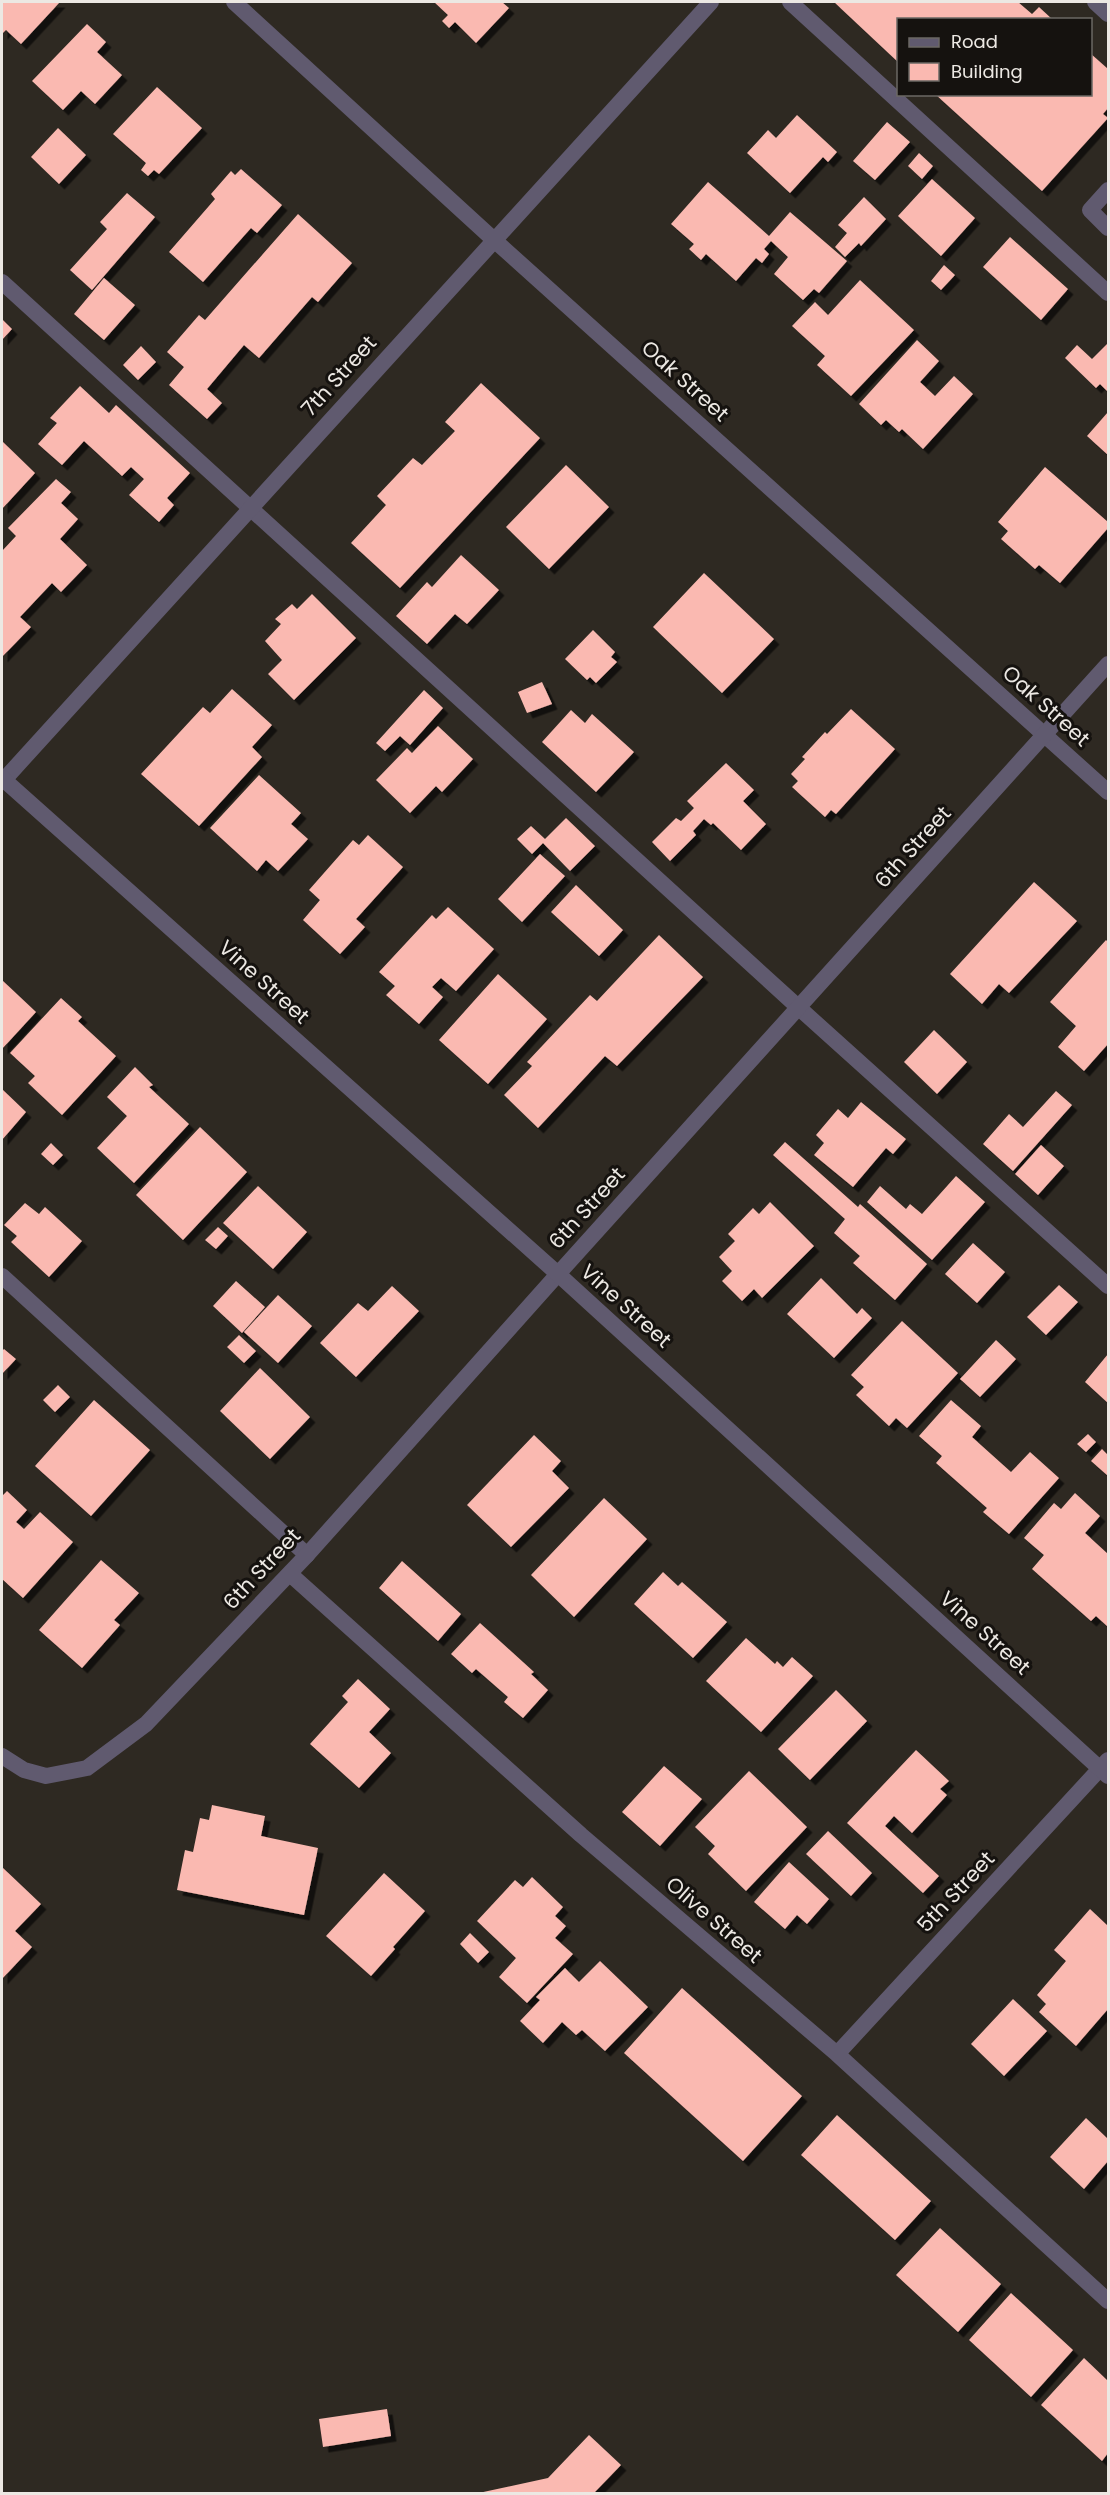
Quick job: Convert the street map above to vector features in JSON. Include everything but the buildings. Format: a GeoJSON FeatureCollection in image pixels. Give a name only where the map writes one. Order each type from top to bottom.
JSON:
{"type":"FeatureCollection","features":[{"type":"Feature","properties":{"kind":"street","name":"Oak Street"},"geometry":{"type":"LineString","coordinates":[[234,2],[493,239],[1108,792]]}},
{"type":"Feature","properties":{"kind":"street","name":"7th Street"},"geometry":{"type":"LineString","coordinates":[[2,780],[711,2]]}},
{"type":"Feature","properties":{"kind":"street"},"geometry":{"type":"LineString","coordinates":[[790,2],[1108,293]]}},
{"type":"Feature","properties":{"kind":"street"},"geometry":{"type":"LineString","coordinates":[[1095,2],[1108,14]]}},
{"type":"Feature","properties":{"kind":"street"},"geometry":{"type":"LineString","coordinates":[[1108,190],[1090,210],[1108,228]]}},
{"type":"Feature","properties":{"kind":"street"},"geometry":{"type":"LineString","coordinates":[[2,282],[1108,1286]]}},
{"type":"Feature","properties":{"kind":"street","name":"6th Street"},"geometry":{"type":"LineString","coordinates":[[2,1756],[24,1770],[46,1776],[87,1768],[146,1724],[290,1574],[798,1006],[1108,664]]}},
{"type":"Feature","properties":{"kind":"street","name":"Vine Street"},"geometry":{"type":"LineString","coordinates":[[2,780],[558,1274],[1106,1768]]}},
{"type":"Feature","properties":{"kind":"street"},"geometry":{"type":"LineString","coordinates":[[2,1276],[307,1555]]}},
{"type":"Feature","properties":{"kind":"street","name":"Olive Street"},"geometry":{"type":"LineString","coordinates":[[290,1574],[581,1835],[837,2054],[1108,2301]]}},
{"type":"Feature","properties":{"kind":"street","name":"5th Street"},"geometry":{"type":"LineString","coordinates":[[837,2054],[1106,1768]]}}]}
